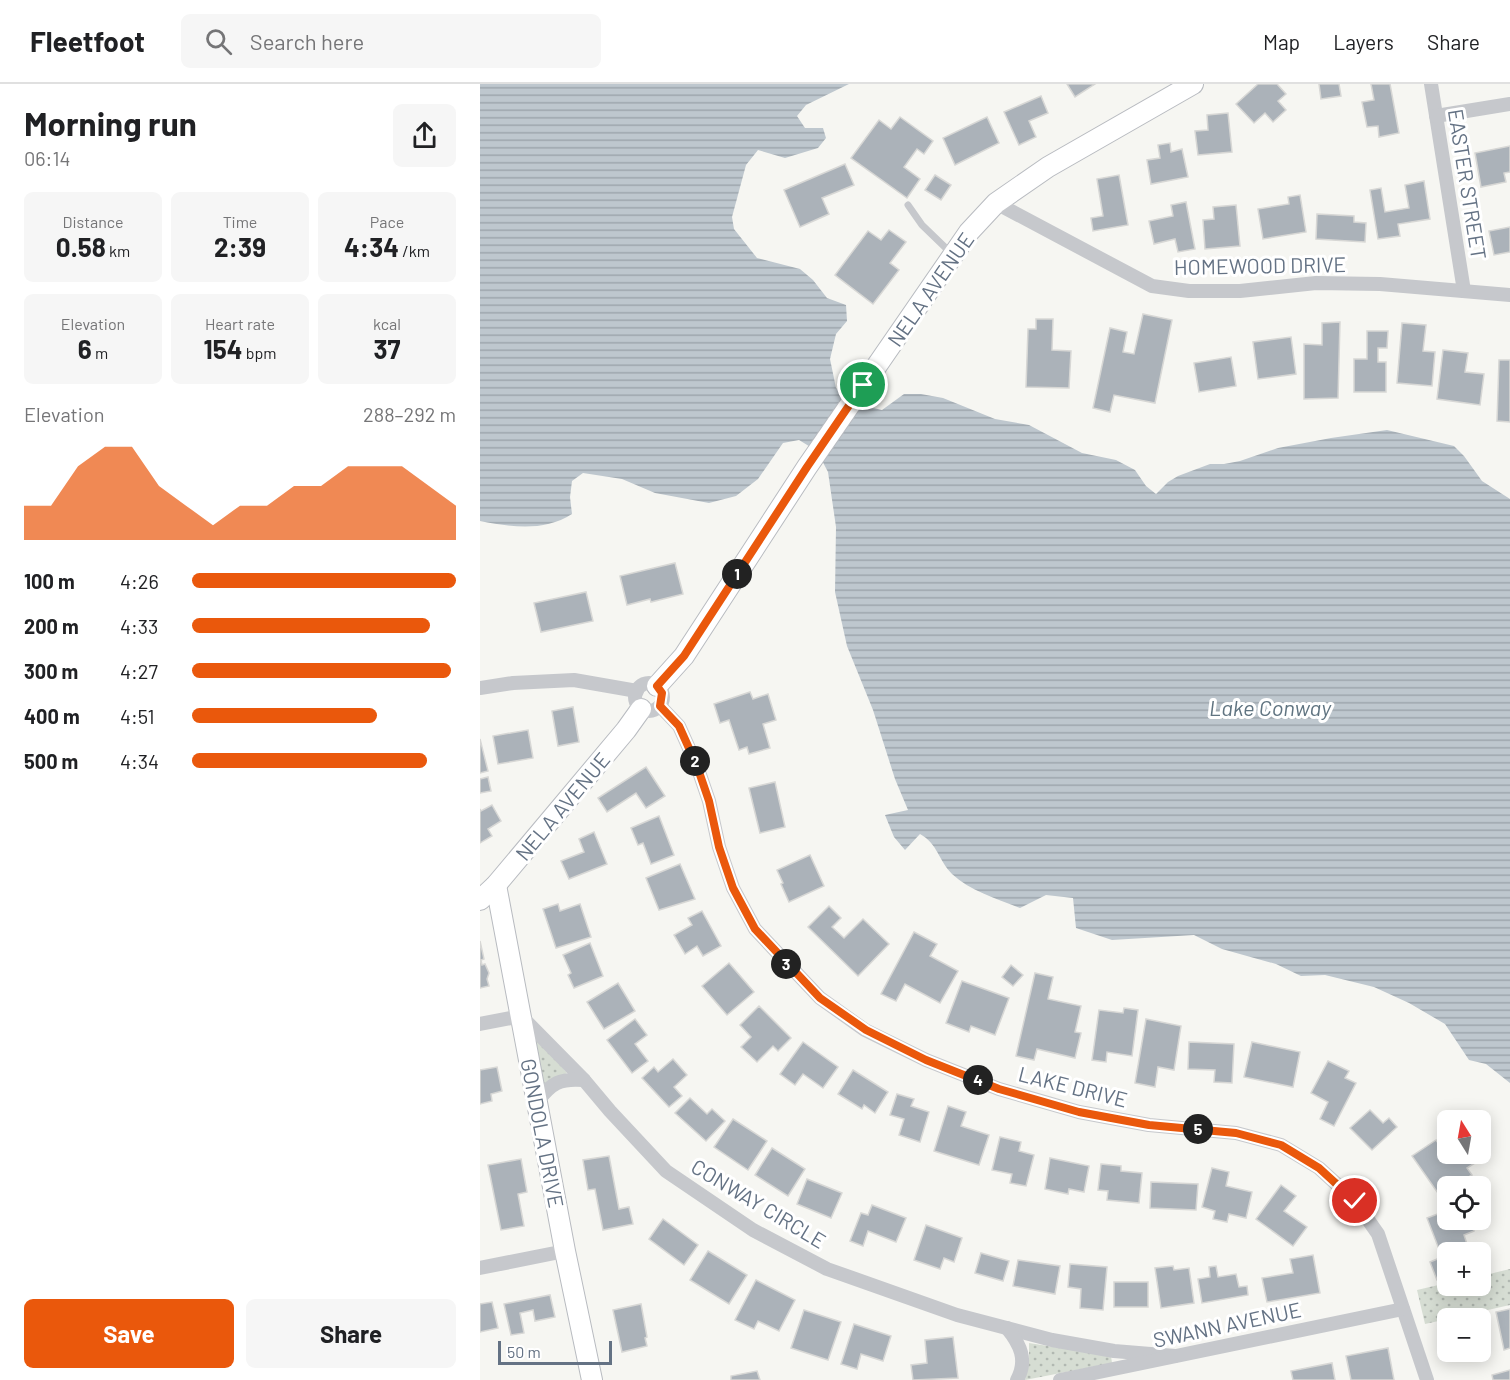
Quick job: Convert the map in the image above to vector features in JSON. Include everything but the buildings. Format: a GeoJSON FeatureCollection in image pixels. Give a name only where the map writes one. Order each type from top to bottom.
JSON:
{"type":"FeatureCollection","features":[{"type":"Feature","properties":{"kind":"street","name":"NELA AVENUE"},"geometry":{"type":"LineString","coordinates":[[657,686],[684,656],[807,467],[969,232],[996,203],[1048,167],[1193,84]]}},
{"type":"Feature","properties":{"kind":"street","name":"EASTER STREET"},"geometry":{"type":"LineString","coordinates":[[1431,84],[1464,291]]}},
{"type":"Feature","properties":{"kind":"street"},"geometry":{"type":"LineString","coordinates":[[1437,116],[1510,104]]}},
{"type":"Feature","properties":{"kind":"street","name":"HOMEWOOD DRIVE"},"geometry":{"type":"LineString","coordinates":[[996,203],[1152,286],[1189,291],[1240,291],[1316,283],[1380,285],[1510,295]]}},
{"type":"Feature","properties":{"kind":"street"},"geometry":{"type":"LineString","coordinates":[[480,688],[513,683],[574,680],[646,702],[662,693],[657,686],[644,685],[646,702]]}},
{"type":"Feature","properties":{"kind":"street","name":"NELA AVENUE"},"geometry":{"type":"LineString","coordinates":[[480,900],[496,885],[626,730],[646,702]]}},
{"type":"Feature","properties":{"kind":"street","name":"LAKE DRIVE"},"geometry":{"type":"LineString","coordinates":[[646,702],[679,726],[697,766],[709,801],[719,847],[733,888],[755,929],[820,998],[866,1030],[926,1060],[999,1089],[1079,1112],[1149,1125],[1236,1133],[1281,1145],[1319,1168],[1355,1201],[1378,1234],[1427,1380]]}},
{"type":"Feature","properties":{"kind":"street","name":"GONDOLA DRIVE"},"geometry":{"type":"LineString","coordinates":[[496,885],[565,1251],[592,1380]]}},
{"type":"Feature","properties":{"kind":"street"},"geometry":{"type":"LineString","coordinates":[[480,1024],[521,1016]]}},
{"type":"Feature","properties":{"kind":"street","name":"CONWAY CIRCLE"},"geometry":{"type":"LineString","coordinates":[[521,1016],[584,1080],[666,1171],[753,1230],[827,1269],[957,1315],[1052,1340],[1114,1351],[1175,1356]]}},
{"type":"Feature","properties":{"kind":"street"},"geometry":{"type":"LineString","coordinates":[[537,1102],[546,1090],[557,1082],[570,1078],[584,1080]]}},
{"type":"Feature","properties":{"kind":"street"},"geometry":{"type":"LineString","coordinates":[[480,1268],[565,1251]]}},
{"type":"Feature","properties":{"kind":"street","name":"SWANN AVENUE"},"geometry":{"type":"LineString","coordinates":[[1060,1380],[1403,1309]]}},
{"type":"Feature","properties":{"kind":"street"},"geometry":{"type":"LineString","coordinates":[[1006,1328],[1018,1340],[1022,1353],[1022,1366],[1017,1380]]}},
{"type":"Feature","properties":{"kind":"lane"},"geometry":{"type":"LineString","coordinates":[[908,205],[921,225],[953,255]]}},
{"type":"Feature","properties":{"kind":"shaded area"},"geometry":{"type":"Polygon","coordinates":[[[532,1031],[567,1073],[543,1085],[532,1031]]]}},
{"type":"Feature","properties":{"kind":"shaded area"},"geometry":{"type":"Polygon","coordinates":[[[1510,1269],[1510,1305],[1491,1309],[1437,1308],[1437,1321],[1425,1324],[1417,1290],[1437,1285],[1437,1296],[1491,1296],[1491,1274],[1510,1269]]]}},
{"type":"Feature","properties":{"kind":"shaded area"},"geometry":{"type":"Polygon","coordinates":[[[1029,1343],[1111,1356],[1112,1363],[1025,1380],[1029,1361],[1029,1343]]]}},
{"type":"Feature","properties":{"kind":"water","name":"Lake Conway"},"geometry":{"type":"Polygon","coordinates":[[[480,84],[849,84],[806,105],[797,116],[805,128],[823,128],[826,138],[818,148],[785,158],[758,150],[746,165],[732,217],[734,229],[757,258],[800,269],[813,280],[827,298],[846,305],[847,321],[836,334],[830,359],[836,388],[844,396],[865,406],[882,410],[904,394],[943,398],[995,419],[1029,425],[1082,453],[1116,460],[1135,470],[1146,486],[1156,494],[1178,476],[1210,464],[1240,461],[1278,448],[1387,430],[1454,446],[1482,481],[1510,499],[1510,1083],[1486,1064],[1469,1060],[1445,1024],[1409,1003],[1374,987],[1325,975],[1301,976],[1276,964],[1222,949],[1194,935],[1112,940],[1076,928],[1073,898],[1046,895],[1020,908],[984,894],[959,880],[947,869],[931,842],[920,834],[905,850],[894,837],[885,815],[908,810],[895,779],[873,710],[847,646],[835,592],[836,527],[828,472],[817,451],[799,440],[783,443],[758,479],[736,496],[709,503],[655,493],[622,479],[583,473],[572,481],[570,497],[572,514],[561,520],[527,527],[480,521],[480,84]]]}},
{"type":"Feature","properties":{"kind":"route"},"geometry":{"type":"LineString","coordinates":[[863,385],[684,656],[657,686],[663,698],[660,706],[679,726],[697,766],[709,801],[719,847],[733,888],[755,929],[820,998],[866,1030],[926,1060],[999,1089],[1079,1112],[1149,1125],[1236,1133],[1281,1145],[1319,1168],[1355,1201]]}}]}
